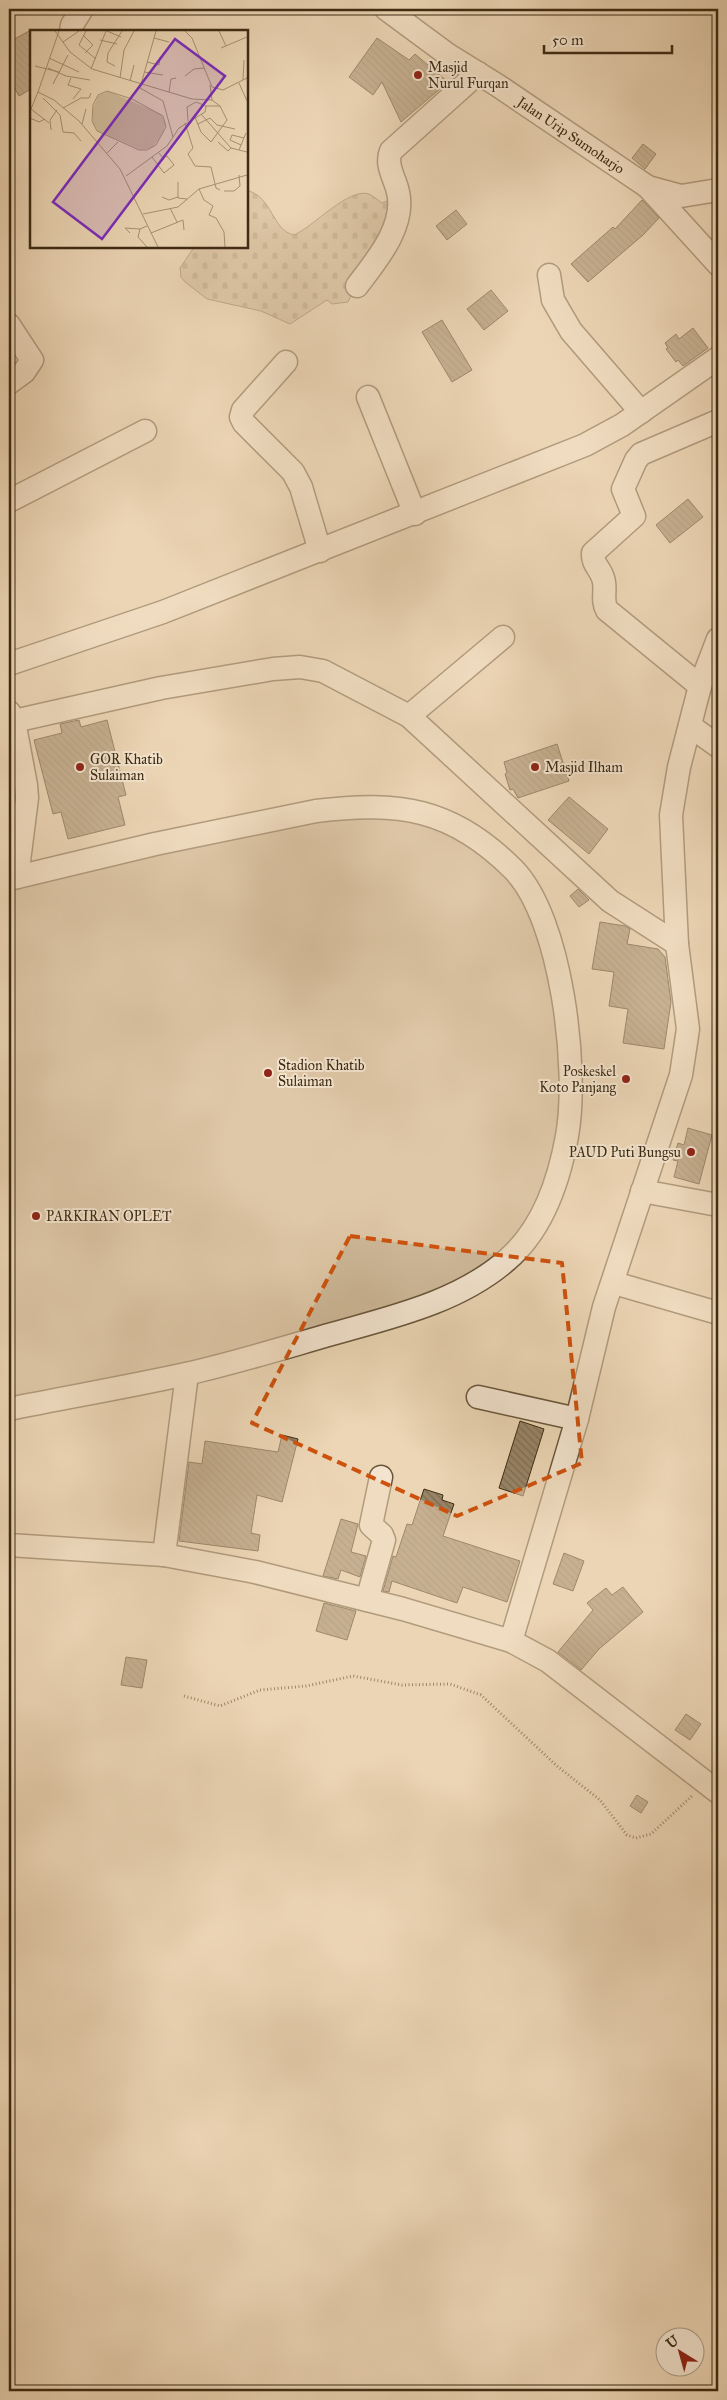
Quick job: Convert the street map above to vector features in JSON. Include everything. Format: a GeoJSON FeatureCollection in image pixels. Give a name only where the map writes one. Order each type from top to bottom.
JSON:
{"type":"FeatureCollection","features":[{"type":"Feature","properties":{"kind":"street"},"geometry":{"type":"LineString","coordinates":[[71,30],[72,25],[82,9]]}},
{"type":"Feature","properties":{"kind":"street","name":"Jalan Urip Sumoharjo"},"geometry":{"type":"LineString","coordinates":[[386,9],[447,54],[648,187],[681,196],[718,190]]}},
{"type":"Feature","properties":{"kind":"street"},"geometry":{"type":"LineString","coordinates":[[357,286],[382,254],[394,227],[399,194],[389,164],[391,151],[478,73]]}},
{"type":"Feature","properties":{"kind":"street"},"geometry":{"type":"LineString","coordinates":[[648,187],[718,264]]}},
{"type":"Feature","properties":{"kind":"street"},"geometry":{"type":"LineString","coordinates":[[549,275],[553,300],[571,331],[641,412]]}},
{"type":"Feature","properties":{"kind":"street"},"geometry":{"type":"LineString","coordinates":[[9,325],[32,360],[24,372],[9,383]]}},
{"type":"Feature","properties":{"kind":"street"},"geometry":{"type":"LineString","coordinates":[[9,664],[163,612],[415,514],[585,445],[641,412],[718,358]]}},
{"type":"Feature","properties":{"kind":"street"},"geometry":{"type":"LineString","coordinates":[[286,362],[242,410],[241,416],[244,423],[292,472],[301,487],[320,551]]}},
{"type":"Feature","properties":{"kind":"street"},"geometry":{"type":"LineString","coordinates":[[368,398],[415,514]]}},
{"type":"Feature","properties":{"kind":"street"},"geometry":{"type":"LineString","coordinates":[[700,686],[607,610],[604,604],[604,580],[592,558],[593,553],[634,516],[633,509],[623,489],[636,460],[648,450],[718,421]]}},
{"type":"Feature","properties":{"kind":"street"},"geometry":{"type":"LineString","coordinates":[[9,501],[145,431]]}},
{"type":"Feature","properties":{"kind":"street"},"geometry":{"type":"LineString","coordinates":[[409,716],[503,637]]}},
{"type":"Feature","properties":{"kind":"street"},"geometry":{"type":"LineString","coordinates":[[511,1641],[577,1419],[604,1307],[614,1283],[680,1075],[688,1029],[677,944],[671,815],[679,767],[700,686],[718,639]]}},
{"type":"Feature","properties":{"kind":"street"},"geometry":{"type":"LineString","coordinates":[[9,1409],[187,1374],[408,1313],[442,1300],[494,1270],[523,1244],[542,1214],[553,1191],[567,1136],[569,1115],[569,1051],[564,1000],[550,940],[536,902],[515,870],[488,846],[458,826],[440,817],[416,811],[364,808],[316,811],[155,844],[13,878],[26,798],[26,784],[12,716],[273,669],[300,667],[323,671],[409,716],[610,901],[677,944]]}},
{"type":"Feature","properties":{"kind":"street"},"geometry":{"type":"LineString","coordinates":[[690,726],[718,746]]}},
{"type":"Feature","properties":{"kind":"street"},"geometry":{"type":"LineString","coordinates":[[642,1191],[718,1205]]}},
{"type":"Feature","properties":{"kind":"street"},"geometry":{"type":"LineString","coordinates":[[614,1283],[717,1308]]}},
{"type":"Feature","properties":{"kind":"street"},"geometry":{"type":"LineString","coordinates":[[164,1555],[187,1374]]}},
{"type":"Feature","properties":{"kind":"street"},"geometry":{"type":"LineString","coordinates":[[478,1397],[577,1419]]}},
{"type":"Feature","properties":{"kind":"street"},"geometry":{"type":"LineString","coordinates":[[367,1600],[384,1540],[382,1535],[371,1525],[382,1477]]}},
{"type":"Feature","properties":{"kind":"street"},"geometry":{"type":"LineString","coordinates":[[9,1545],[164,1555],[255,1572],[367,1600],[511,1641],[548,1661],[712,1788]]}},
{"type":"Feature","properties":{"kind":"path"},"geometry":{"type":"LineString","coordinates":[[184,1696],[220,1706],[260,1690],[306,1686],[353,1676],[402,1685],[450,1684],[470,1690],[480,1695],[557,1766],[600,1800],[621,1830],[636,1838],[651,1834],[712,1788]]}},
{"type":"Feature","properties":{"kind":"highlighted area"},"geometry":{"type":"Polygon","coordinates":[[[350,1236],[562,1263],[582,1463],[457,1516],[252,1423],[350,1236]]]}},
{"type":"Feature","properties":{"kind":"green space"},"geometry":{"type":"Polygon","coordinates":[[[248,191],[262,199],[281,227],[286,232],[294,235],[352,196],[361,193],[369,194],[382,203],[397,197],[348,302],[332,304],[327,300],[290,324],[261,311],[207,299],[185,282],[181,277],[180,268],[194,248],[248,248],[248,191]]]}},
{"type":"Feature","properties":{"kind":"green space"},"geometry":{"type":"Polygon","coordinates":[[[316,813],[424,815],[513,872],[555,967],[565,1136],[522,1242],[407,1310],[9,1406],[9,882],[316,813]]]}},
{"type":"Feature","properties":{"kind":"building"},"geometry":{"type":"Polygon","coordinates":[[[30,31],[30,90],[19,96],[9,78],[9,42],[30,31]]]}},
{"type":"Feature","properties":{"kind":"building"},"geometry":{"type":"Polygon","coordinates":[[[377,38],[409,60],[415,54],[448,82],[401,122],[382,82],[373,95],[349,77],[377,38]]]}},
{"type":"Feature","properties":{"kind":"building"},"geometry":{"type":"Polygon","coordinates":[[[643,144],[656,154],[645,169],[632,158],[643,144]]]}},
{"type":"Feature","properties":{"kind":"building"},"geometry":{"type":"Polygon","coordinates":[[[642,200],[659,218],[643,235],[588,282],[571,264],[613,227],[615,229],[642,200]]]}},
{"type":"Feature","properties":{"kind":"building"},"geometry":{"type":"Polygon","coordinates":[[[456,210],[467,224],[447,240],[436,226],[456,210]]]}},
{"type":"Feature","properties":{"kind":"building"},"geometry":{"type":"Polygon","coordinates":[[[491,290],[508,311],[484,330],[467,309],[491,290]]]}},
{"type":"Feature","properties":{"kind":"building"},"geometry":{"type":"Polygon","coordinates":[[[442,320],[472,370],[452,382],[422,332],[442,320]]]}},
{"type":"Feature","properties":{"kind":"building"},"geometry":{"type":"Polygon","coordinates":[[[693,328],[708,348],[683,366],[678,360],[676,362],[666,349],[668,348],[665,343],[676,334],[679,339],[693,328]]]}},
{"type":"Feature","properties":{"kind":"building"},"geometry":{"type":"Polygon","coordinates":[[[688,499],[703,517],[670,543],[656,525],[688,499]]]}},
{"type":"Feature","properties":{"kind":"building","name":"GOR Khatib Sulaiman"},"geometry":{"type":"Polygon","coordinates":[[[79,720],[81,727],[107,720],[126,795],[118,797],[125,825],[68,839],[61,812],[53,814],[34,740],[62,733],[60,724],[79,720]]]}},
{"type":"Feature","properties":{"kind":"building","name":"Masjid Ilham"},"geometry":{"type":"Polygon","coordinates":[[[557,744],[569,781],[518,798],[513,789],[510,790],[505,774],[507,773],[504,762],[557,744]]]}},
{"type":"Feature","properties":{"kind":"building"},"geometry":{"type":"Polygon","coordinates":[[[569,797],[608,829],[589,854],[548,820],[569,797]]]}},
{"type":"Feature","properties":{"kind":"building"},"geometry":{"type":"Polygon","coordinates":[[[578,889],[589,900],[579,907],[570,896],[578,889]]]}},
{"type":"Feature","properties":{"kind":"building"},"geometry":{"type":"Polygon","coordinates":[[[600,922],[625,926],[630,929],[627,944],[658,949],[665,957],[671,1002],[664,1049],[623,1043],[628,1009],[609,1006],[614,972],[592,969],[600,922]]]}},
{"type":"Feature","properties":{"kind":"building","name":"PAUD Puti Bungsu"},"geometry":{"type":"Polygon","coordinates":[[[688,1128],[712,1135],[699,1184],[674,1177],[678,1161],[673,1160],[678,1143],[684,1145],[688,1128]]]}},
{"type":"Feature","properties":{"kind":"building"},"geometry":{"type":"Polygon","coordinates":[[[520,1421],[544,1429],[523,1496],[499,1488],[520,1421]]]}},
{"type":"Feature","properties":{"kind":"building"},"geometry":{"type":"Polygon","coordinates":[[[282,1435],[298,1439],[282,1502],[257,1495],[251,1533],[260,1535],[258,1551],[179,1541],[189,1462],[202,1464],[205,1441],[278,1452],[282,1435]]]}},
{"type":"Feature","properties":{"kind":"building"},"geometry":{"type":"Polygon","coordinates":[[[424,1489],[443,1495],[442,1500],[454,1504],[443,1536],[520,1561],[507,1602],[463,1587],[457,1603],[392,1581],[389,1592],[383,1591],[393,1556],[396,1557],[407,1524],[412,1525],[424,1489]]]}},
{"type":"Feature","properties":{"kind":"building"},"geometry":{"type":"Polygon","coordinates":[[[341,1519],[358,1524],[351,1552],[366,1556],[360,1577],[341,1570],[338,1579],[323,1576],[341,1519]]]}},
{"type":"Feature","properties":{"kind":"building"},"geometry":{"type":"Polygon","coordinates":[[[564,1553],[584,1561],[573,1591],[553,1584],[564,1553]]]}},
{"type":"Feature","properties":{"kind":"building"},"geometry":{"type":"Polygon","coordinates":[[[623,1587],[643,1612],[599,1649],[581,1670],[558,1652],[593,1610],[587,1603],[606,1588],[612,1595],[623,1587]]]}},
{"type":"Feature","properties":{"kind":"building"},"geometry":{"type":"Polygon","coordinates":[[[324,1603],[356,1611],[347,1640],[316,1631],[324,1603]]]}},
{"type":"Feature","properties":{"kind":"building"},"geometry":{"type":"Polygon","coordinates":[[[126,1657],[147,1660],[142,1688],[121,1685],[126,1657]]]}},
{"type":"Feature","properties":{"kind":"building"},"geometry":{"type":"Polygon","coordinates":[[[686,1714],[701,1724],[690,1740],[675,1730],[686,1714]]]}},
{"type":"Feature","properties":{"kind":"building"},"geometry":{"type":"Polygon","coordinates":[[[637,1795],[648,1802],[641,1813],[630,1806],[637,1795]]]}},
{"type":"Feature","properties":{"kind":"place","name":"Masjid Nurul Furqan"},"geometry":{"type":"Point","coordinates":[418,75]}},
{"type":"Feature","properties":{"kind":"place","name":"GOR Khatib Sulaiman"},"geometry":{"type":"Point","coordinates":[80,767]}},
{"type":"Feature","properties":{"kind":"place","name":"Masjid Ilham"},"geometry":{"type":"Point","coordinates":[535,767]}},
{"type":"Feature","properties":{"kind":"place","name":"Stadion Khatib Sulaiman"},"geometry":{"type":"Point","coordinates":[268,1073]}},
{"type":"Feature","properties":{"kind":"place","name":"Poskeskel Koto Panjang"},"geometry":{"type":"Point","coordinates":[626,1079]}},
{"type":"Feature","properties":{"kind":"place","name":"PAUD Puti Bungsu"},"geometry":{"type":"Point","coordinates":[691,1152]}},
{"type":"Feature","properties":{"kind":"place","name":"PARKIRAN OPLET"},"geometry":{"type":"Point","coordinates":[36,1216]}}]}
